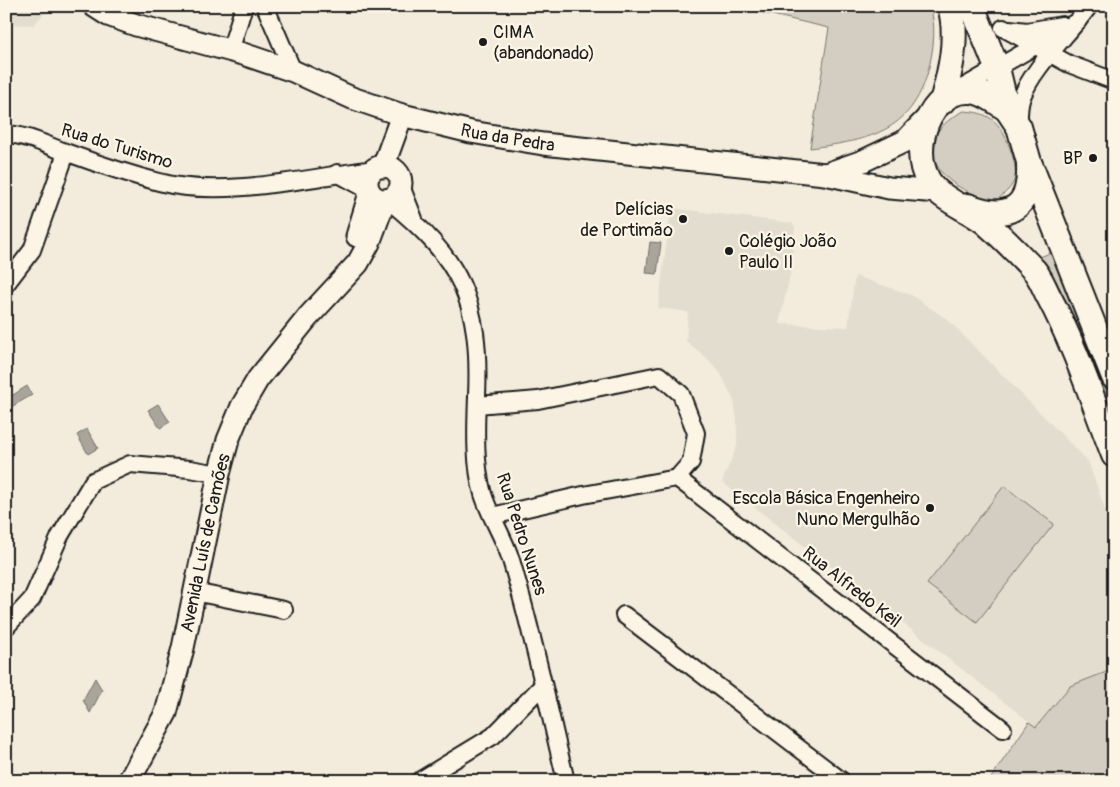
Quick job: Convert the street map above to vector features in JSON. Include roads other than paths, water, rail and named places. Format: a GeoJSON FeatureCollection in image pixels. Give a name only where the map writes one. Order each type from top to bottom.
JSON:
{"type":"FeatureCollection","features":[{"type":"Feature","properties":{"kind":"main road"},"geometry":{"type":"LineString","coordinates":[[950,6],[953,44],[949,78],[942,103],[920,142],[920,157],[928,181],[985,223],[1034,270],[1064,326],[1114,455]]}},
{"type":"Feature","properties":{"kind":"main road"},"geometry":{"type":"LineString","coordinates":[[972,6],[997,68],[1029,162],[1114,377]]}},
{"type":"Feature","properties":{"kind":"main road"},"geometry":{"type":"LineString","coordinates":[[942,103],[971,90],[988,97],[1013,118]]}},
{"type":"Feature","properties":{"kind":"main road"},"geometry":{"type":"LineString","coordinates":[[946,196],[981,211],[1008,212],[1025,197],[1030,183],[1029,162]]}},
{"type":"Feature","properties":{"kind":"street","name":"Rua da Pedra"},"geometry":{"type":"LineString","coordinates":[[94,6],[108,15],[230,51],[293,72],[352,98],[402,115],[471,132],[543,144],[825,174],[889,188],[946,196]]}},
{"type":"Feature","properties":{"kind":"street"},"geometry":{"type":"LineString","coordinates":[[230,51],[244,6]]}},
{"type":"Feature","properties":{"kind":"street"},"geometry":{"type":"LineString","coordinates":[[265,6],[293,72]]}},
{"type":"Feature","properties":{"kind":"street"},"geometry":{"type":"LineString","coordinates":[[972,6],[989,22],[1050,55],[1114,81]]}},
{"type":"Feature","properties":{"kind":"street"},"geometry":{"type":"LineString","coordinates":[[1013,118],[1018,111],[1022,95],[1050,55],[1089,6]]}},
{"type":"Feature","properties":{"kind":"street"},"geometry":{"type":"LineString","coordinates":[[825,174],[863,161],[905,141],[942,103],[1034,45],[1078,21]]}},
{"type":"Feature","properties":{"kind":"street"},"geometry":{"type":"LineString","coordinates":[[1003,28],[1028,31],[1078,21]]}},
{"type":"Feature","properties":{"kind":"street","name":"Avenida Luís de Camões"},"geometry":{"type":"LineString","coordinates":[[128,781],[166,713],[183,648],[218,474],[228,440],[242,406],[258,379],[308,317],[358,263],[369,242],[382,194],[368,176],[379,168],[402,115]]}},
{"type":"Feature","properties":{"kind":"street","name":"Rua do Turismo"},"geometry":{"type":"LineString","coordinates":[[6,134],[37,141],[66,153],[161,183],[212,188],[258,185],[379,168]]}},
{"type":"Feature","properties":{"kind":"street"},"geometry":{"type":"LineString","coordinates":[[6,284],[32,250],[66,153]]}},
{"type":"Feature","properties":{"kind":"street"},"geometry":{"type":"LineString","coordinates":[[337,173],[382,194],[397,172],[379,168]]}},
{"type":"Feature","properties":{"kind":"street","name":"Rua Pedro Nunes"},"geometry":{"type":"LineString","coordinates":[[382,194],[416,223],[451,262],[469,300],[476,332],[476,438],[483,492],[510,557],[527,616],[566,781]]}},
{"type":"Feature","properties":{"kind":"street"},"geometry":{"type":"LineString","coordinates":[[477,405],[538,400],[659,375],[681,394],[696,433],[691,462],[677,478],[592,493],[492,516]]}},
{"type":"Feature","properties":{"kind":"street"},"geometry":{"type":"LineString","coordinates":[[6,627],[32,598],[60,536],[93,481],[130,464],[190,468],[218,474]]}},
{"type":"Feature","properties":{"kind":"street","name":"Rua Alfredo Keil"},"geometry":{"type":"LineString","coordinates":[[677,478],[1003,728]]}},
{"type":"Feature","properties":{"kind":"street"},"geometry":{"type":"LineString","coordinates":[[194,592],[284,610]]}},
{"type":"Feature","properties":{"kind":"street"},"geometry":{"type":"LineString","coordinates":[[624,615],[842,781]]}},
{"type":"Feature","properties":{"kind":"street"},"geometry":{"type":"LineString","coordinates":[[419,781],[494,736],[543,685]]}},
{"type":"Feature","properties":{"kind":"place","name":"CIMA (abandonado)"},"geometry":{"type":"Point","coordinates":[483,42]}},
{"type":"Feature","properties":{"kind":"place","name":"BP"},"geometry":{"type":"Point","coordinates":[1093,158]}},
{"type":"Feature","properties":{"kind":"place","name":"Delícias de Portimão"},"geometry":{"type":"Point","coordinates":[683,219]}},
{"type":"Feature","properties":{"kind":"place","name":"Colégio João Paulo II"},"geometry":{"type":"Point","coordinates":[729,251]}},
{"type":"Feature","properties":{"kind":"place","name":"Escola Básica Engenheiro Nuno Mergulhão"},"geometry":{"type":"Point","coordinates":[930,508]}}]}
